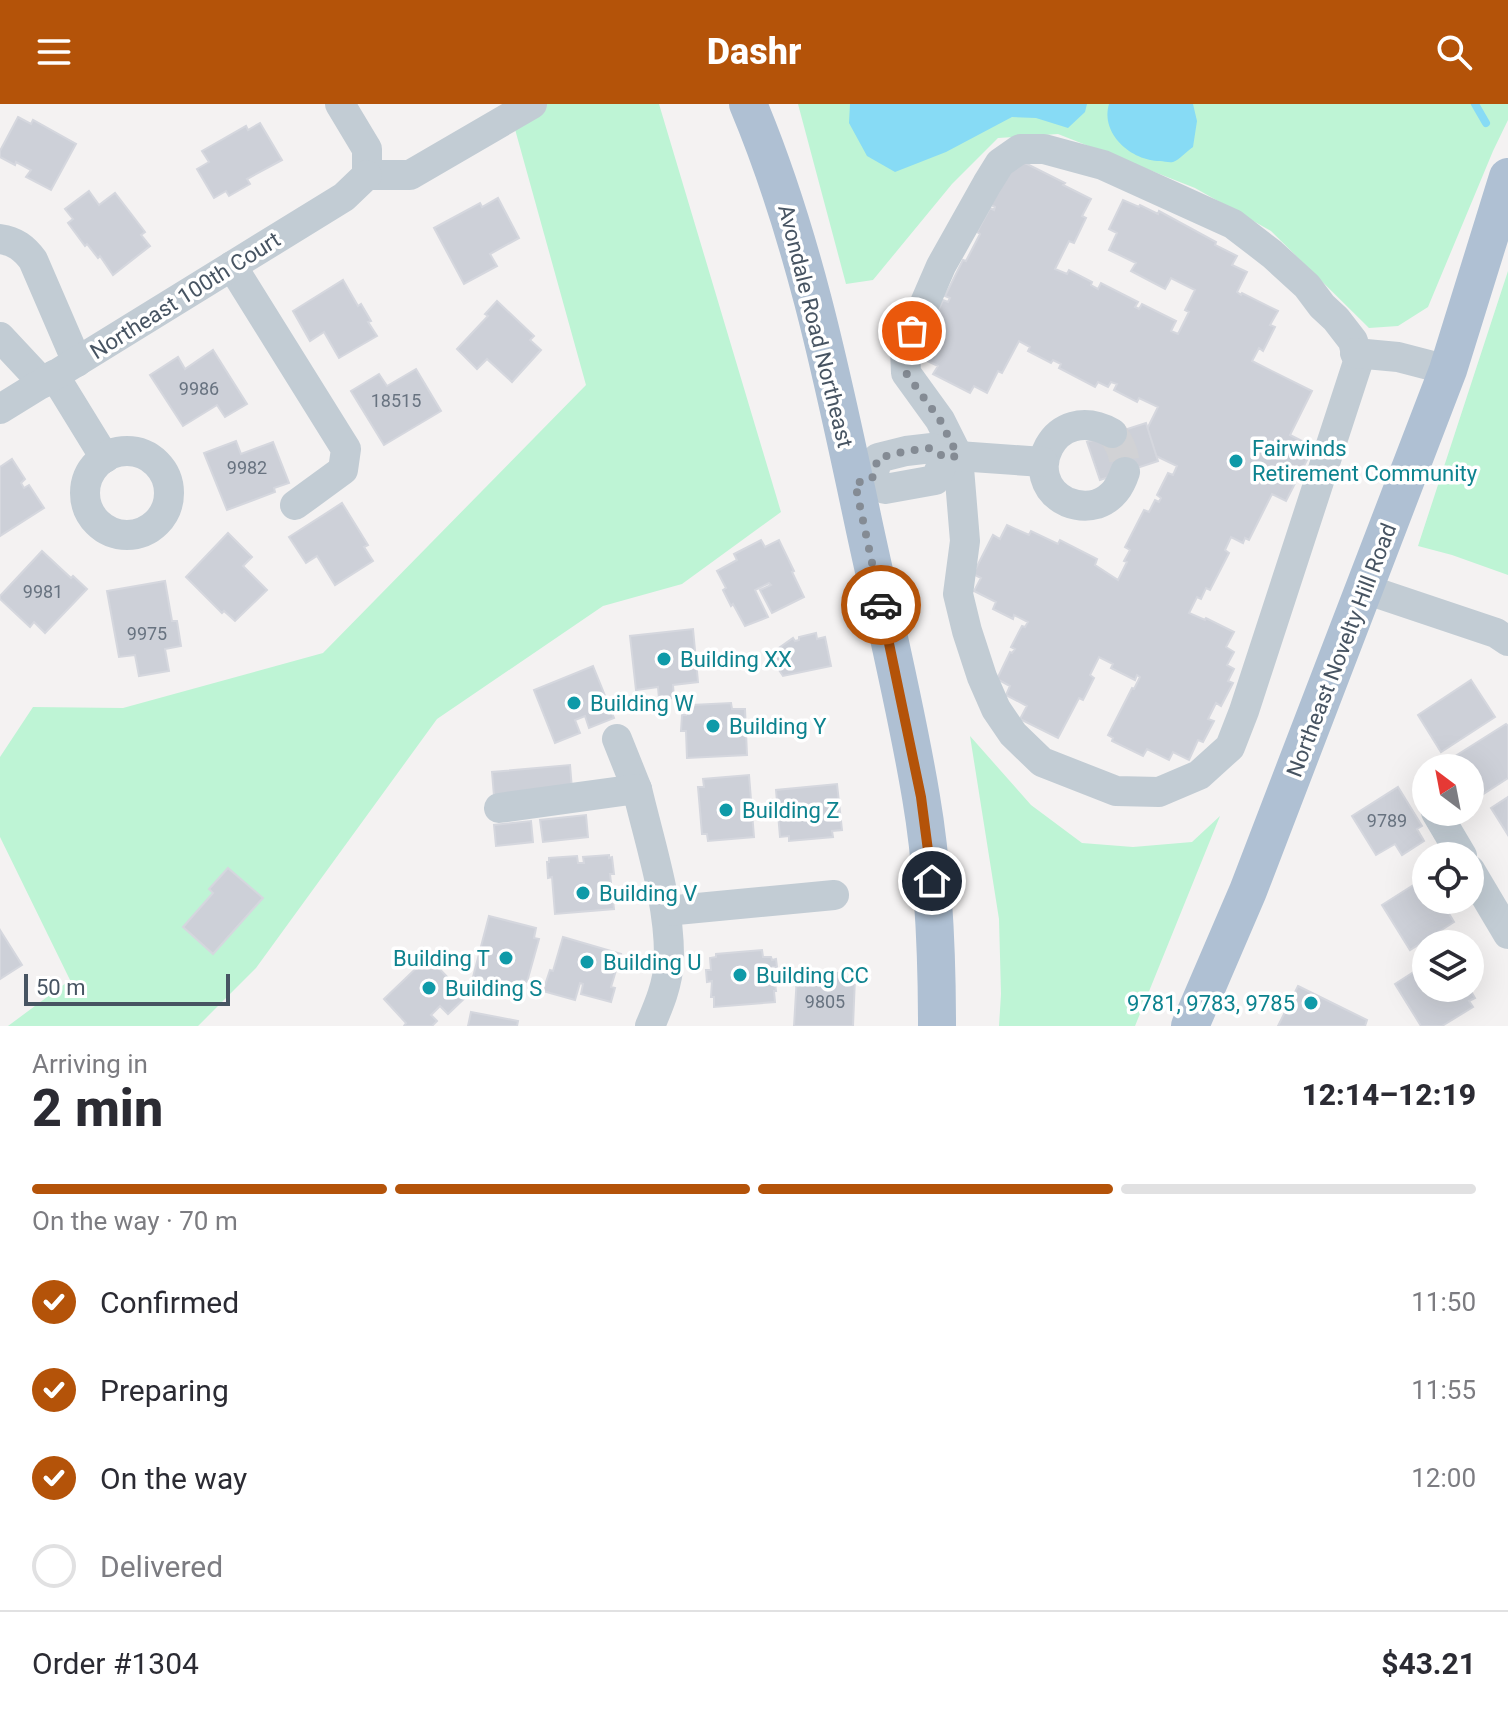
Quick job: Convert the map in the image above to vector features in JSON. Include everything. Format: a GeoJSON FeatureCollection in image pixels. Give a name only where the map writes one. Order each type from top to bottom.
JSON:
{"type":"FeatureCollection","features":[{"type":"Feature","properties":{"kind":"main road","name":"Avondale Road Northeast"},"geometry":{"type":"LineString","coordinates":[[748,104],[796,236],[864,481],[921,797],[932,881],[937,1026]]}},
{"type":"Feature","properties":{"kind":"main road","name":"Northeast Novelty Hill Road"},"geometry":{"type":"LineString","coordinates":[[1190,1026],[1248,891],[1448,370],[1508,177]]}},
{"type":"Feature","properties":{"kind":"street"},"geometry":{"type":"LineString","coordinates":[[340,104],[367,149],[367,175],[410,175],[532,104]]}},
{"type":"Feature","properties":{"kind":"street"},"geometry":{"type":"LineString","coordinates":[[1020,149],[1044,149],[1103,165],[1233,224],[1307,286],[1353,341],[1355,353],[1358,362],[1230,747],[1199,775],[1159,792],[1116,791],[1042,762],[1013,734],[996,709],[982,677],[958,594],[965,541],[951,457],[940,420],[906,373],[905,349],[941,266],[1000,163],[1020,149]]}},
{"type":"Feature","properties":{"kind":"street","name":"Northeast 100th Court"},"geometry":{"type":"LineString","coordinates":[[0,409],[344,197],[367,175]]}},
{"type":"Feature","properties":{"kind":"street"},"geometry":{"type":"LineString","coordinates":[[0,239],[18,244],[33,260],[58,374],[105,458]]}},
{"type":"Feature","properties":{"kind":"street"},"geometry":{"type":"LineString","coordinates":[[232,266],[346,449],[343,470],[295,505]]}},
{"type":"Feature","properties":{"kind":"street"},"geometry":{"type":"LineString","coordinates":[[0,337],[58,374]]}},
{"type":"Feature","properties":{"kind":"street"},"geometry":{"type":"LineString","coordinates":[[1355,353],[1398,357],[1448,370]]}},
{"type":"Feature","properties":{"kind":"street"},"geometry":{"type":"LineString","coordinates":[[1112,433],[1087,424],[1074,425],[1062,431],[1052,441],[1043,462],[1046,479],[1052,491],[1062,500],[1088,506],[1102,503],[1113,495],[1125,472]]}},
{"type":"Feature","properties":{"kind":"street"},"geometry":{"type":"LineString","coordinates":[[864,481],[885,489],[935,480],[951,457]]}},
{"type":"Feature","properties":{"kind":"street"},"geometry":{"type":"LineString","coordinates":[[951,457],[1043,462]]}},
{"type":"Feature","properties":{"kind":"street"},"geometry":{"type":"LineString","coordinates":[[1365,589],[1496,633],[1508,641]]}},
{"type":"Feature","properties":{"kind":"street"},"geometry":{"type":"LineString","coordinates":[[617,739],[637,789],[666,911],[669,962],[663,995],[650,1026]]}},
{"type":"Feature","properties":{"kind":"street"},"geometry":{"type":"LineString","coordinates":[[499,808],[637,789]]}},
{"type":"Feature","properties":{"kind":"street"},"geometry":{"type":"LineString","coordinates":[[1484,894],[1508,934]]}},
{"type":"Feature","properties":{"kind":"street"},"geometry":{"type":"LineString","coordinates":[[666,911],[834,895]]}},
{"type":"Feature","properties":{"kind":"green space"},"geometry":{"type":"Polygon","coordinates":[[[508,104],[659,104],[781,512],[682,584],[603,606],[437,719],[256,968],[198,1026],[8,1026],[70,980],[0,837],[0,757],[33,707],[123,708],[323,653],[586,385],[508,104]]]}},
{"type":"Feature","properties":{"kind":"green space"},"geometry":{"type":"Polygon","coordinates":[[[798,104],[1508,104],[1508,120],[1428,307],[1398,326],[1369,328],[1271,231],[1195,188],[1058,134],[998,138],[952,184],[873,280],[846,284],[798,104]]]}},
{"type":"Feature","properties":{"kind":"green space"},"geometry":{"type":"Polygon","coordinates":[[[1508,271],[1508,575],[1418,546],[1508,271]]]}},
{"type":"Feature","properties":{"kind":"green space"},"geometry":{"type":"Polygon","coordinates":[[[970,736],[1031,805],[1082,843],[1133,847],[1192,842],[1220,816],[1135,1026],[999,1026],[999,919],[970,736]]]}},
{"type":"Feature","properties":{"kind":"water"},"geometry":{"type":"Polygon","coordinates":[[[850,104],[1087,104],[1085,112],[1068,128],[1036,118],[1012,117],[946,152],[895,172],[867,156],[849,123],[850,104]]]}},
{"type":"Feature","properties":{"kind":"water"},"geometry":{"type":"Polygon","coordinates":[[[1109,104],[1193,104],[1197,121],[1193,147],[1173,162],[1149,160],[1129,151],[1109,126],[1109,104]]]}},
{"type":"Feature","properties":{"kind":"building"},"geometry":{"type":"Polygon","coordinates":[[[18,117],[31,124],[33,120],[76,144],[51,190],[26,177],[31,170],[0,157],[0,151],[18,117]]]}},
{"type":"Feature","properties":{"kind":"building"},"geometry":{"type":"Polygon","coordinates":[[[260,123],[282,160],[247,179],[250,184],[229,196],[226,191],[214,198],[197,169],[209,162],[202,151],[246,126],[248,130],[260,123]]]}},
{"type":"Feature","properties":{"kind":"building","name":"Fairwinds Retirement Community"},"geometry":{"type":"Polygon","coordinates":[[[1019,160],[1091,199],[1074,243],[1069,241],[1055,269],[1067,274],[1069,270],[1092,282],[1091,285],[1098,289],[1101,283],[1138,302],[1135,307],[1139,309],[1142,304],[1176,321],[1171,331],[1178,334],[1195,290],[1171,278],[1165,289],[1131,271],[1136,263],[1109,250],[1117,233],[1109,229],[1123,200],[1158,214],[1159,211],[1237,256],[1232,265],[1247,272],[1237,292],[1278,311],[1270,325],[1275,327],[1263,351],[1259,348],[1252,361],[1312,391],[1290,435],[1310,445],[1306,454],[1309,456],[1286,501],[1272,494],[1249,540],[1245,538],[1243,543],[1231,537],[1225,550],[1229,553],[1210,590],[1206,588],[1201,599],[1197,597],[1189,613],[1234,632],[1226,647],[1234,652],[1227,665],[1234,669],[1228,681],[1233,683],[1221,706],[1216,703],[1208,719],[1214,721],[1203,742],[1198,740],[1189,760],[1173,752],[1169,760],[1147,749],[1143,756],[1112,741],[1113,738],[1108,735],[1140,677],[1137,675],[1135,680],[1111,668],[1113,664],[1099,657],[1090,675],[1094,678],[1083,700],[1079,698],[1058,738],[1020,719],[1027,706],[1006,695],[1010,686],[997,679],[1010,652],[1015,649],[1011,647],[1022,626],[1025,627],[1028,622],[1014,615],[1013,619],[993,609],[996,602],[974,591],[981,578],[973,574],[993,535],[1000,539],[1007,525],[1029,535],[1031,531],[1058,544],[1060,540],[1097,559],[1095,565],[1118,580],[1130,550],[1125,547],[1144,510],[1149,512],[1155,500],[1159,502],[1161,498],[1157,495],[1168,473],[1173,475],[1177,466],[1156,456],[1147,429],[1158,407],[1139,398],[1137,402],[1114,390],[1117,384],[1111,382],[1108,387],[1098,382],[1095,387],[1059,368],[1061,364],[1053,360],[1051,363],[1028,351],[1030,347],[1019,341],[987,393],[974,386],[970,393],[933,374],[938,366],[923,359],[934,338],[938,325],[933,322],[943,300],[948,302],[950,298],[945,296],[980,234],[977,232],[990,208],[994,210],[995,207],[991,205],[1009,170],[1019,160]]]}},
{"type":"Feature","properties":{"kind":"building"},"geometry":{"type":"Polygon","coordinates":[[[89,191],[99,205],[115,193],[145,232],[141,235],[150,246],[113,275],[100,256],[98,258],[87,244],[85,246],[68,223],[73,219],[65,209],[89,191]]]}},
{"type":"Feature","properties":{"kind":"building"},"geometry":{"type":"Polygon","coordinates":[[[498,198],[519,238],[490,254],[497,266],[464,284],[434,228],[480,203],[482,207],[498,198]]]}},
{"type":"Feature","properties":{"kind":"building"},"geometry":{"type":"Polygon","coordinates":[[[343,280],[358,306],[361,304],[377,336],[339,358],[324,332],[310,341],[293,311],[343,280]]]}},
{"type":"Feature","properties":{"kind":"building"},"geometry":{"type":"Polygon","coordinates":[[[497,301],[534,336],[530,340],[541,350],[512,382],[487,359],[477,369],[457,349],[488,316],[485,314],[497,301]]]}},
{"type":"Feature","properties":{"kind":"building"},"geometry":{"type":"Polygon","coordinates":[[[213,350],[247,404],[225,417],[217,405],[183,426],[150,375],[178,357],[185,369],[213,350]]]}},
{"type":"Feature","properties":{"kind":"building"},"geometry":{"type":"Polygon","coordinates":[[[416,369],[441,411],[384,445],[351,391],[379,374],[387,386],[416,369]]]}},
{"type":"Feature","properties":{"kind":"building"},"geometry":{"type":"Polygon","coordinates":[[[1146,423],[1158,461],[1100,480],[1087,442],[1146,423]]]}},
{"type":"Feature","properties":{"kind":"building"},"geometry":{"type":"Polygon","coordinates":[[[236,441],[241,454],[273,442],[289,483],[274,488],[275,492],[227,510],[204,453],[236,441]]]}},
{"type":"Feature","properties":{"kind":"building"},"geometry":{"type":"Polygon","coordinates":[[[12,459],[25,479],[21,483],[24,488],[29,485],[44,508],[0,536],[0,467],[12,459]]]}},
{"type":"Feature","properties":{"kind":"building"},"geometry":{"type":"Polygon","coordinates":[[[342,503],[368,545],[364,547],[373,561],[335,585],[317,556],[306,563],[289,537],[342,503]]]}},
{"type":"Feature","properties":{"kind":"building"},"geometry":{"type":"Polygon","coordinates":[[[228,533],[252,557],[243,566],[267,590],[235,621],[224,611],[222,613],[186,577],[228,533]]]}},
{"type":"Feature","properties":{"kind":"building"},"geometry":{"type":"Polygon","coordinates":[[[761,540],[765,547],[779,540],[804,597],[772,613],[760,590],[771,585],[769,583],[755,590],[768,617],[745,626],[733,604],[731,606],[717,571],[737,560],[734,554],[761,540]]]}},
{"type":"Feature","properties":{"kind":"building"},"geometry":{"type":"Polygon","coordinates":[[[42,551],[87,589],[45,633],[34,622],[30,627],[0,599],[42,551]]]}},
{"type":"Feature","properties":{"kind":"building"},"geometry":{"type":"Polygon","coordinates":[[[165,581],[172,621],[177,621],[181,646],[165,649],[169,671],[139,676],[135,655],[119,657],[107,591],[165,581]]]}},
{"type":"Feature","properties":{"kind":"building","name":"Building XX"},"geometry":{"type":"Polygon","coordinates":[[[693,629],[698,682],[673,685],[674,698],[659,699],[658,687],[636,690],[630,636],[693,629]]]}},
{"type":"Feature","properties":{"kind":"building"},"geometry":{"type":"Polygon","coordinates":[[[816,633],[817,639],[825,637],[831,666],[783,676],[769,655],[793,638],[795,641],[816,633]]]}},
{"type":"Feature","properties":{"kind":"building","name":"Building W"},"geometry":{"type":"Polygon","coordinates":[[[593,666],[614,718],[589,728],[585,716],[575,720],[580,733],[555,743],[534,690],[593,666]]]}},
{"type":"Feature","properties":{"kind":"building"},"geometry":{"type":"Polygon","coordinates":[[[1471,680],[1495,717],[1441,752],[1418,715],[1471,680]]]}},
{"type":"Feature","properties":{"kind":"building","name":"Building Y"},"geometry":{"type":"Polygon","coordinates":[[[731,703],[732,709],[745,709],[747,755],[687,758],[686,731],[681,731],[682,715],[686,715],[686,709],[693,709],[692,705],[731,703]]]}},
{"type":"Feature","properties":{"kind":"building"},"geometry":{"type":"Polygon","coordinates":[[[1506,724],[1508,726],[1508,778],[1484,794],[1484,754],[1458,754],[1506,724]]]}},
{"type":"Feature","properties":{"kind":"building"},"geometry":{"type":"Polygon","coordinates":[[[570,765],[572,789],[494,796],[492,772],[570,765]]]}},
{"type":"Feature","properties":{"kind":"building","name":"Building Z"},"geometry":{"type":"Polygon","coordinates":[[[749,775],[754,837],[708,841],[707,834],[702,834],[698,787],[704,787],[703,779],[749,775]]]}},
{"type":"Feature","properties":{"kind":"building"},"geometry":{"type":"Polygon","coordinates":[[[837,784],[842,830],[832,831],[833,837],[789,841],[789,836],[780,837],[776,790],[837,784]]]}},
{"type":"Feature","properties":{"kind":"building"},"geometry":{"type":"Polygon","coordinates":[[[1398,787],[1412,810],[1412,826],[1422,826],[1417,829],[1424,841],[1412,842],[1412,849],[1402,855],[1395,844],[1376,855],[1352,816],[1398,787]]]}},
{"type":"Feature","properties":{"kind":"building"},"geometry":{"type":"Polygon","coordinates":[[[1508,797],[1508,835],[1491,808],[1508,797]]]}},
{"type":"Feature","properties":{"kind":"building"},"geometry":{"type":"Polygon","coordinates":[[[586,815],[588,837],[543,842],[540,820],[586,815]]]}},
{"type":"Feature","properties":{"kind":"building"},"geometry":{"type":"Polygon","coordinates":[[[531,821],[533,842],[496,846],[494,825],[531,821]]]}},
{"type":"Feature","properties":{"kind":"building","name":"Building V"},"geometry":{"type":"Polygon","coordinates":[[[609,855],[614,874],[610,874],[614,909],[555,914],[552,877],[548,878],[549,858],[577,856],[578,863],[584,863],[583,857],[609,855]]]}},
{"type":"Feature","properties":{"kind":"building"},"geometry":{"type":"Polygon","coordinates":[[[228,868],[263,898],[213,954],[183,927],[213,893],[209,889],[228,868]]]}},
{"type":"Feature","properties":{"kind":"building"},"geometry":{"type":"Polygon","coordinates":[[[1412,886],[1412,914],[1449,914],[1454,922],[1441,930],[1412,930],[1410,950],[1382,905],[1412,886]]]}},
{"type":"Feature","properties":{"kind":"building","name":"Building T"},"geometry":{"type":"Polygon","coordinates":[[[489,916],[536,928],[534,938],[539,939],[527,982],[522,980],[520,989],[473,977],[489,916]]]}},
{"type":"Feature","properties":{"kind":"building"},"geometry":{"type":"Polygon","coordinates":[[[0,930],[22,965],[0,979],[0,930]]]}},
{"type":"Feature","properties":{"kind":"building","name":"Building U"},"geometry":{"type":"Polygon","coordinates":[[[563,937],[621,954],[611,987],[615,988],[611,1002],[581,994],[583,984],[580,983],[575,1000],[543,991],[550,970],[553,971],[563,937]]]}},
{"type":"Feature","properties":{"kind":"building","name":"Building CC"},"geometry":{"type":"Polygon","coordinates":[[[762,950],[763,957],[776,959],[777,967],[773,967],[775,1002],[714,1007],[712,981],[707,982],[706,970],[711,970],[710,958],[716,957],[716,954],[762,950]]]}},
{"type":"Feature","properties":{"kind":"building","name":"Building S"},"geometry":{"type":"Polygon","coordinates":[[[428,957],[453,983],[455,980],[469,994],[448,1014],[440,1006],[431,1015],[437,1021],[432,1026],[404,1026],[406,1023],[384,999],[428,957]]]}},
{"type":"Feature","properties":{"kind":"building"},"geometry":{"type":"Polygon","coordinates":[[[825,972],[855,978],[853,1026],[794,1026],[797,976],[824,978],[825,972]]]}},
{"type":"Feature","properties":{"kind":"building"},"geometry":{"type":"Polygon","coordinates":[[[1412,973],[1412,1002],[1470,1002],[1473,1007],[1442,1026],[1421,1026],[1395,984],[1412,973]]]}},
{"type":"Feature","properties":{"kind":"building","name":"9781, 9783, 9785"},"geometry":{"type":"Polygon","coordinates":[[[1298,986],[1367,1020],[1365,1026],[1278,1026],[1298,986]]]}},
{"type":"Feature","properties":{"kind":"building"},"geometry":{"type":"Polygon","coordinates":[[[471,1012],[518,1021],[517,1026],[468,1026],[471,1012]]]}},
{"type":"Feature","properties":{"kind":"waterway"},"geometry":{"type":"LineString","coordinates":[[1475,104],[1486,123]]}},
{"type":"Feature","properties":{"kind":"tunnel"},"geometry":{"type":"LineString","coordinates":[[1112,433],[1122,451],[1125,472]]}},
{"type":"Feature","properties":{"kind":"way so far"},"geometry":{"type":"LineString","coordinates":[[881,605],[855,483],[872,479],[878,458],[932,448],[945,458],[958,456],[940,420],[906,373],[905,349],[912,331]]}},
{"type":"Feature","properties":{"kind":"place","name":"Fairwinds Retirement Community"},"geometry":{"type":"Point","coordinates":[1236,461]}},
{"type":"Feature","properties":{"kind":"place","name":"Building XX"},"geometry":{"type":"Point","coordinates":[664,659]}},
{"type":"Feature","properties":{"kind":"place","name":"Building W"},"geometry":{"type":"Point","coordinates":[574,703]}},
{"type":"Feature","properties":{"kind":"place","name":"Building Y"},"geometry":{"type":"Point","coordinates":[713,726]}},
{"type":"Feature","properties":{"kind":"place","name":"Building Z"},"geometry":{"type":"Point","coordinates":[726,810]}},
{"type":"Feature","properties":{"kind":"place","name":"Building V"},"geometry":{"type":"Point","coordinates":[583,893]}},
{"type":"Feature","properties":{"kind":"place","name":"Building T"},"geometry":{"type":"Point","coordinates":[506,958]}},
{"type":"Feature","properties":{"kind":"place","name":"Building U"},"geometry":{"type":"Point","coordinates":[587,962]}},
{"type":"Feature","properties":{"kind":"place","name":"Building CC"},"geometry":{"type":"Point","coordinates":[740,975]}},
{"type":"Feature","properties":{"kind":"place","name":"Building S"},"geometry":{"type":"Point","coordinates":[429,988]}},
{"type":"Feature","properties":{"kind":"place","name":"9781, 9783, 9785"},"geometry":{"type":"Point","coordinates":[1311,1003]}},
{"type":"Feature","properties":{"kind":"route"},"geometry":{"type":"LineString","coordinates":[[881,605],[921,797],[932,881]]}}]}
